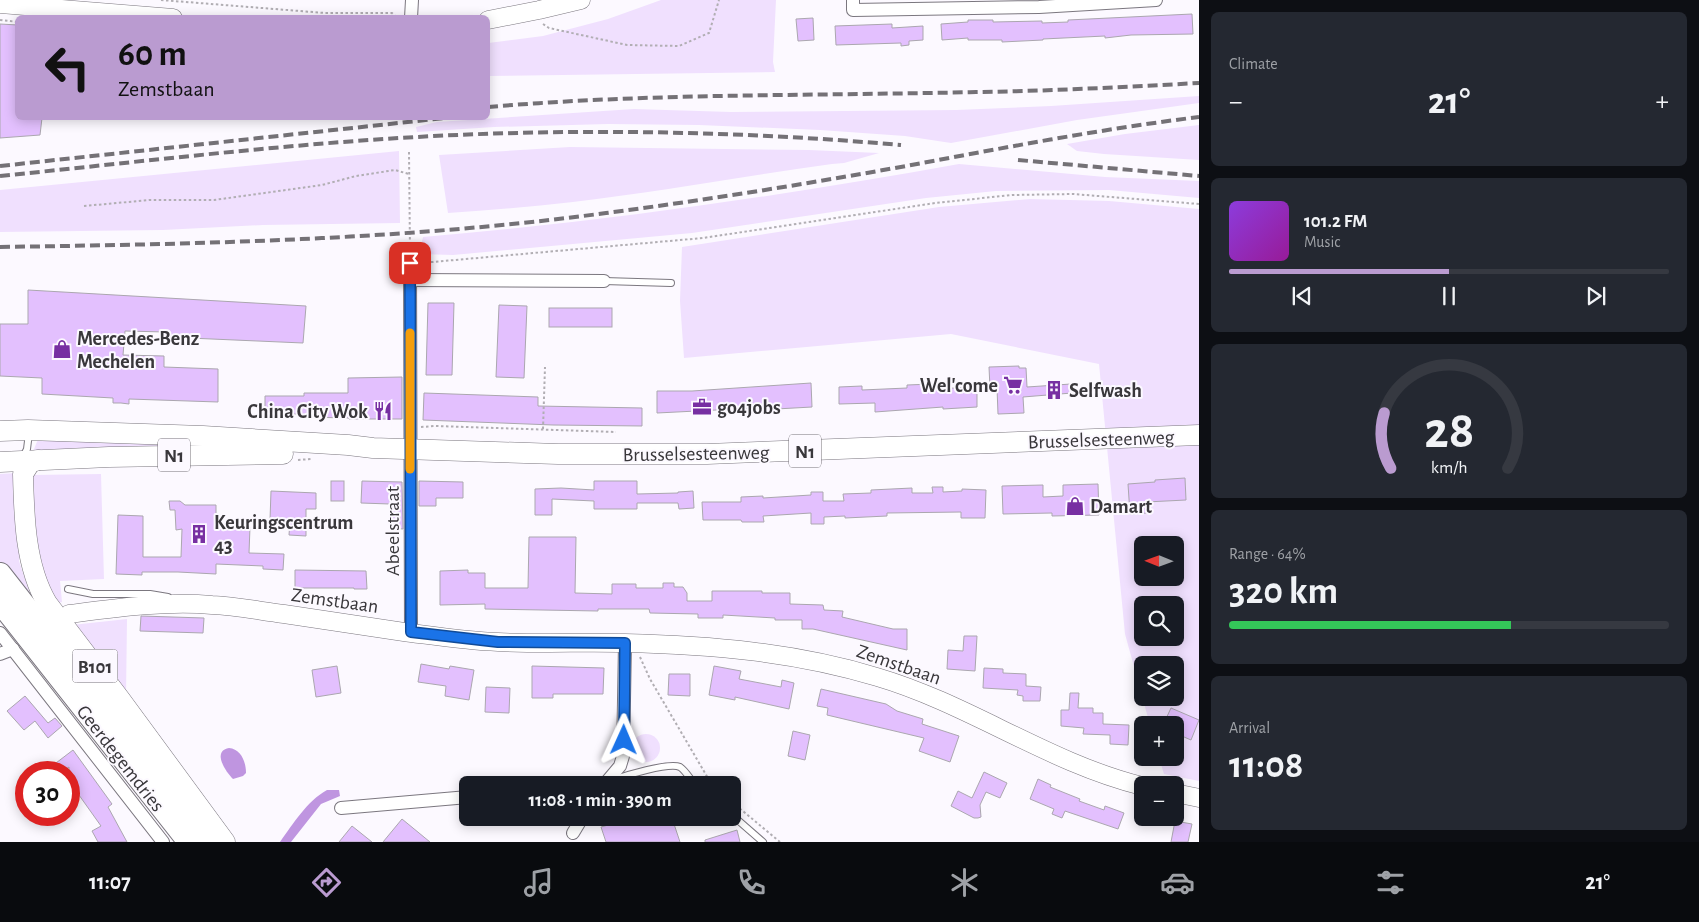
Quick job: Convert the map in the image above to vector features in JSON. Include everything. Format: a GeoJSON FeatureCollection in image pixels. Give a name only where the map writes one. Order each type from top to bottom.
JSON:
{"type":"FeatureCollection","features":[{"type":"Feature","properties":{"kind":"highway","name":"B101"},"geometry":{"type":"LineString","coordinates":[[0,574],[210,842]]}},
{"type":"Feature","properties":{"kind":"highway","name":"B101"},"geometry":{"type":"LineString","coordinates":[[0,602],[189,842]]}},
{"type":"Feature","properties":{"kind":"main road","name":"Brusselsesteenweg"},"geometry":{"type":"LineString","coordinates":[[0,431],[28,430],[203,436],[226,446]]}},
{"type":"Feature","properties":{"kind":"main road","name":"Brusselsesteenweg"},"geometry":{"type":"LineString","coordinates":[[0,462],[226,446],[348,445],[373,448],[558,454],[707,454],[1199,435]]}},
{"type":"Feature","properties":{"kind":"main road","name":"B101"},"geometry":{"type":"LineString","coordinates":[[29,460],[30,463],[23,474],[23,484],[29,552],[35,580],[40,592],[225,842]]}},
{"type":"Feature","properties":{"kind":"street"},"geometry":{"type":"LineString","coordinates":[[411,15],[412,0]]}},
{"type":"Feature","properties":{"kind":"street"},"geometry":{"type":"LineString","coordinates":[[490,20],[581,0]]}},
{"type":"Feature","properties":{"kind":"street"},"geometry":{"type":"LineString","coordinates":[[853,0],[853,10],[1156,0]]}},
{"type":"Feature","properties":{"kind":"street"},"geometry":{"type":"LineString","coordinates":[[0,4],[136,15]]}},
{"type":"Feature","properties":{"kind":"street","name":"Abeelstraat"},"geometry":{"type":"LineString","coordinates":[[410,263],[411,632]]}},
{"type":"Feature","properties":{"kind":"street"},"geometry":{"type":"LineString","coordinates":[[410,280],[604,281]]}},
{"type":"Feature","properties":{"kind":"street","name":"Zemstbaan"},"geometry":{"type":"LineString","coordinates":[[69,614],[195,604],[498,642],[693,646],[752,651],[821,663],[876,676],[948,704],[1064,759],[1134,784]]}},
{"type":"Feature","properties":{"kind":"street","name":"Geerdegemdries"},"geometry":{"type":"LineString","coordinates":[[0,633],[163,842]]}},
{"type":"Feature","properties":{"kind":"street"},"geometry":{"type":"LineString","coordinates":[[612,776],[620,766],[623,756],[630,644]]}},
{"type":"Feature","properties":{"kind":"street"},"geometry":{"type":"LineString","coordinates":[[0,654],[13,649]]}},
{"type":"Feature","properties":{"kind":"street"},"geometry":{"type":"LineString","coordinates":[[1184,795],[1199,798]]}},
{"type":"Feature","properties":{"kind":"street"},"geometry":{"type":"LineString","coordinates":[[341,808],[459,798]]}},
{"type":"Feature","properties":{"kind":"street"},"geometry":{"type":"LineString","coordinates":[[573,833],[577,826]]}},
{"type":"Feature","properties":{"kind":"lane"},"geometry":{"type":"LineString","coordinates":[[604,281],[671,283]]}},
{"type":"Feature","properties":{"kind":"lane"},"geometry":{"type":"LineString","coordinates":[[28,430],[27,449],[29,460]]}},
{"type":"Feature","properties":{"kind":"lane"},"geometry":{"type":"LineString","coordinates":[[68,590],[94,594],[150,594],[172,597],[195,604]]}},
{"type":"Feature","properties":{"kind":"lane"},"geometry":{"type":"LineString","coordinates":[[629,776],[650,769],[677,766],[683,769],[688,776]]}},
{"type":"Feature","properties":{"kind":"lane"},"geometry":{"type":"LineString","coordinates":[[741,823],[762,842]]}},
{"type":"Feature","properties":{"kind":"path"},"geometry":{"type":"LineString","coordinates":[[160,0],[325,13],[393,15]]}},
{"type":"Feature","properties":{"kind":"path"},"geometry":{"type":"LineString","coordinates":[[527,13],[549,28],[588,37],[627,45],[679,46],[708,33],[719,0]]}},
{"type":"Feature","properties":{"kind":"path"},"geometry":{"type":"LineString","coordinates":[[0,20],[15,22]]}},
{"type":"Feature","properties":{"kind":"path"},"geometry":{"type":"LineString","coordinates":[[409,152],[410,263],[695,239],[935,203],[1012,195],[1073,194],[1199,204]]}},
{"type":"Feature","properties":{"kind":"path"},"geometry":{"type":"LineString","coordinates":[[84,206],[150,200],[214,200],[322,185],[356,176],[395,170],[409,174]]}},
{"type":"Feature","properties":{"kind":"path"},"geometry":{"type":"LineString","coordinates":[[543,429],[545,367]]}},
{"type":"Feature","properties":{"kind":"path"},"geometry":{"type":"LineString","coordinates":[[410,428],[435,426],[616,432]]}},
{"type":"Feature","properties":{"kind":"path"},"geometry":{"type":"LineString","coordinates":[[630,644],[707,776]]}},
{"type":"Feature","properties":{"kind":"path"},"geometry":{"type":"LineString","coordinates":[[741,810],[780,842]]}},
{"type":"Feature","properties":{"kind":"shaded area"},"geometry":{"type":"Polygon","coordinates":[[[661,0],[776,0],[773,62],[775,72],[490,76],[490,43],[543,36],[608,19],[661,0]]]}},
{"type":"Feature","properties":{"kind":"shaded area"},"geometry":{"type":"Polygon","coordinates":[[[1199,96],[1199,103],[1077,120],[951,143],[905,136],[699,125],[608,124],[494,127],[417,132],[416,127],[437,122],[634,109],[731,112],[956,110],[1199,96]]]}},
{"type":"Feature","properties":{"kind":"shaded area"},"geometry":{"type":"Polygon","coordinates":[[[1199,125],[1199,160],[1077,151],[1067,144],[1125,134],[1199,125]]]}},
{"type":"Feature","properties":{"kind":"shaded area"},"geometry":{"type":"Polygon","coordinates":[[[570,147],[809,150],[879,153],[844,163],[638,194],[448,213],[439,155],[570,147]]]}},
{"type":"Feature","properties":{"kind":"shaded area"},"geometry":{"type":"Polygon","coordinates":[[[399,151],[400,223],[263,225],[163,230],[0,232],[0,190],[399,151]]]}},
{"type":"Feature","properties":{"kind":"shaded area"},"geometry":{"type":"Polygon","coordinates":[[[959,164],[1105,177],[1199,181],[1199,198],[1109,190],[996,191],[926,198],[692,233],[453,255],[419,254],[423,237],[557,224],[691,207],[959,164]]]}},
{"type":"Feature","properties":{"kind":"shaded area"},"geometry":{"type":"Polygon","coordinates":[[[1030,199],[1109,201],[1199,209],[1199,781],[1184,778],[1184,776],[1164,774],[1162,766],[1184,766],[1184,716],[1148,716],[1145,706],[1184,706],[1184,656],[1134,656],[1134,667],[1125,634],[1099,364],[951,334],[684,358],[680,301],[682,247],[939,207],[1030,199]]]}},
{"type":"Feature","properties":{"kind":"shaded area"},"geometry":{"type":"Polygon","coordinates":[[[39,437],[213,444],[216,448],[32,454],[39,437]]]}},
{"type":"Feature","properties":{"kind":"shaded area"},"geometry":{"type":"Polygon","coordinates":[[[16,473],[22,528],[19,561],[29,591],[39,609],[0,563],[0,474],[16,473]]]}},
{"type":"Feature","properties":{"kind":"shaded area"},"geometry":{"type":"Polygon","coordinates":[[[101,474],[104,579],[60,581],[62,602],[55,604],[39,569],[28,483],[33,475],[101,474]]]}},
{"type":"Feature","properties":{"kind":"shaded area"},"geometry":{"type":"Polygon","coordinates":[[[127,619],[126,694],[72,625],[127,619]]]}},
{"type":"Feature","properties":{"kind":"shaded area"},"geometry":{"type":"Polygon","coordinates":[[[646,734],[656,738],[660,748],[656,758],[646,762],[636,758],[632,748],[636,738],[646,734]]]}},
{"type":"Feature","properties":{"kind":"shaded area"},"geometry":{"type":"Polygon","coordinates":[[[229,748],[240,753],[242,757],[246,773],[243,776],[233,779],[222,762],[221,753],[229,748]]]}},
{"type":"Feature","properties":{"kind":"shaded area"},"geometry":{"type":"Polygon","coordinates":[[[327,790],[339,790],[340,796],[321,804],[291,842],[280,842],[313,800],[327,790]]]}},
{"type":"Feature","properties":{"kind":"building"},"geometry":{"type":"Polygon","coordinates":[[[1192,14],[1193,34],[1131,35],[1105,38],[1105,36],[1002,42],[1002,40],[968,40],[968,38],[942,40],[941,24],[968,22],[968,20],[993,20],[993,22],[1042,21],[1042,23],[1192,14]]]}},
{"type":"Feature","properties":{"kind":"building"},"geometry":{"type":"Polygon","coordinates":[[[813,18],[814,40],[798,41],[796,19],[813,18]]]}},
{"type":"Feature","properties":{"kind":"building"},"geometry":{"type":"Polygon","coordinates":[[[0,24],[15,25],[15,120],[42,120],[40,135],[0,138],[0,24]]]}},
{"type":"Feature","properties":{"kind":"building"},"geometry":{"type":"Polygon","coordinates":[[[892,24],[892,28],[923,26],[923,40],[909,41],[909,45],[901,46],[901,43],[836,45],[835,26],[892,24]]]}},
{"type":"Feature","properties":{"kind":"building","name":"Mercedes-Benz Mechelen"},"geometry":{"type":"Polygon","coordinates":[[[28,290],[306,306],[303,343],[166,337],[165,332],[125,331],[123,355],[164,356],[164,367],[218,369],[218,402],[129,399],[129,404],[113,403],[113,398],[42,394],[42,378],[0,376],[0,324],[28,324],[28,290]]]}},
{"type":"Feature","properties":{"kind":"building"},"geometry":{"type":"Polygon","coordinates":[[[428,303],[454,303],[452,375],[426,375],[428,303]]]}},
{"type":"Feature","properties":{"kind":"building"},"geometry":{"type":"Polygon","coordinates":[[[499,305],[527,306],[524,378],[496,377],[499,305]]]}},
{"type":"Feature","properties":{"kind":"building"},"geometry":{"type":"Polygon","coordinates":[[[549,308],[612,308],[612,327],[549,327],[549,308]]]}},
{"type":"Feature","properties":{"kind":"building"},"geometry":{"type":"Polygon","coordinates":[[[1019,366],[1019,368],[1026,368],[1027,387],[1071,384],[1072,393],[1023,397],[1024,413],[998,414],[997,388],[990,388],[989,367],[1019,366]]]}},
{"type":"Feature","properties":{"kind":"building"},"geometry":{"type":"Polygon","coordinates":[[[402,377],[402,419],[349,419],[303,417],[303,414],[265,414],[265,396],[304,396],[304,393],[348,393],[348,378],[402,377]]]}},
{"type":"Feature","properties":{"kind":"building"},"geometry":{"type":"Polygon","coordinates":[[[811,383],[812,407],[657,413],[657,391],[692,391],[811,383]]]}},
{"type":"Feature","properties":{"kind":"building"},"geometry":{"type":"Polygon","coordinates":[[[932,384],[933,389],[977,387],[977,407],[943,409],[943,407],[875,412],[875,403],[839,404],[839,387],[862,386],[862,390],[907,388],[907,385],[932,384]]]}},
{"type":"Feature","properties":{"kind":"building"},"geometry":{"type":"Polygon","coordinates":[[[424,393],[538,397],[538,406],[642,408],[642,426],[423,420],[424,393]]]}},
{"type":"Feature","properties":{"kind":"building"},"geometry":{"type":"Polygon","coordinates":[[[1185,478],[1186,500],[1146,502],[1147,513],[1130,514],[1128,484],[1185,478]]]}},
{"type":"Feature","properties":{"kind":"building"},"geometry":{"type":"Polygon","coordinates":[[[331,481],[344,481],[344,501],[331,501],[331,481]]]}},
{"type":"Feature","properties":{"kind":"building"},"geometry":{"type":"Polygon","coordinates":[[[362,481],[402,482],[403,529],[390,528],[390,504],[361,503],[362,481]]]}},
{"type":"Feature","properties":{"kind":"building"},"geometry":{"type":"Polygon","coordinates":[[[419,481],[463,482],[463,498],[436,498],[436,506],[419,506],[419,481]]]}},
{"type":"Feature","properties":{"kind":"building"},"geometry":{"type":"Polygon","coordinates":[[[594,481],[637,481],[637,494],[693,491],[694,508],[679,509],[678,503],[637,503],[637,509],[594,509],[594,501],[552,499],[552,515],[535,515],[535,489],[594,490],[594,481]]]}},
{"type":"Feature","properties":{"kind":"building"},"geometry":{"type":"Polygon","coordinates":[[[1098,484],[1099,515],[1052,516],[1052,513],[1003,514],[1002,486],[1043,485],[1043,497],[1063,496],[1063,485],[1098,484]]]}},
{"type":"Feature","properties":{"kind":"building"},"geometry":{"type":"Polygon","coordinates":[[[932,487],[943,487],[943,492],[962,491],[962,489],[986,490],[985,518],[961,518],[961,512],[887,513],[887,516],[824,517],[824,524],[811,524],[811,513],[763,516],[764,522],[703,520],[702,502],[741,502],[741,497],[763,496],[763,498],[811,495],[811,492],[823,492],[823,501],[844,501],[843,494],[871,493],[871,490],[912,488],[912,493],[933,493],[932,487]]]}},
{"type":"Feature","properties":{"kind":"building"},"geometry":{"type":"Polygon","coordinates":[[[271,491],[316,493],[316,509],[306,509],[306,536],[289,535],[290,521],[270,520],[271,491]]]}},
{"type":"Feature","properties":{"kind":"building"},"geometry":{"type":"Polygon","coordinates":[[[169,501],[180,501],[185,505],[216,505],[216,527],[250,527],[249,553],[284,554],[283,570],[263,569],[263,566],[216,564],[216,574],[142,572],[142,575],[116,574],[118,515],[143,516],[143,557],[181,557],[182,529],[176,530],[175,510],[170,510],[169,501]]]}},
{"type":"Feature","properties":{"kind":"building"},"geometry":{"type":"Polygon","coordinates":[[[529,537],[576,537],[575,593],[612,594],[612,584],[636,584],[636,588],[663,588],[663,583],[674,583],[674,587],[683,587],[687,593],[687,601],[712,601],[712,591],[790,593],[790,604],[823,605],[824,610],[843,611],[842,617],[893,629],[907,629],[907,650],[813,629],[802,629],[802,620],[775,620],[775,618],[723,615],[723,618],[698,618],[698,614],[650,613],[649,609],[598,609],[598,611],[485,609],[485,604],[440,605],[440,571],[468,570],[468,573],[485,573],[485,588],[528,588],[529,537]]]}},
{"type":"Feature","properties":{"kind":"building"},"geometry":{"type":"Polygon","coordinates":[[[295,570],[366,571],[367,589],[295,588],[295,570]]]}},
{"type":"Feature","properties":{"kind":"building"},"geometry":{"type":"Polygon","coordinates":[[[141,616],[204,618],[203,633],[140,631],[141,616]]]}},
{"type":"Feature","properties":{"kind":"building"},"geometry":{"type":"Polygon","coordinates":[[[964,636],[977,636],[975,671],[947,669],[948,650],[963,651],[964,636]]]}},
{"type":"Feature","properties":{"kind":"building"},"geometry":{"type":"Polygon","coordinates":[[[421,664],[449,669],[450,666],[474,670],[469,700],[445,696],[446,686],[418,682],[421,664]]]}},
{"type":"Feature","properties":{"kind":"building"},"geometry":{"type":"Polygon","coordinates":[[[337,666],[341,693],[316,697],[312,670],[337,666]]]}},
{"type":"Feature","properties":{"kind":"building"},"geometry":{"type":"Polygon","coordinates":[[[532,666],[604,668],[603,694],[553,694],[553,698],[532,698],[532,666]]]}},
{"type":"Feature","properties":{"kind":"building"},"geometry":{"type":"Polygon","coordinates":[[[714,666],[741,671],[739,679],[781,687],[782,680],[794,683],[789,709],[735,697],[735,700],[709,695],[714,666]]]}},
{"type":"Feature","properties":{"kind":"building"},"geometry":{"type":"Polygon","coordinates":[[[984,668],[1003,669],[1003,673],[1026,674],[1026,686],[1041,687],[1040,701],[1023,701],[1023,696],[1017,695],[1018,690],[983,688],[984,668]]]}},
{"type":"Feature","properties":{"kind":"building"},"geometry":{"type":"Polygon","coordinates":[[[669,674],[690,674],[690,696],[668,695],[669,674]]]}},
{"type":"Feature","properties":{"kind":"building"},"geometry":{"type":"Polygon","coordinates":[[[486,687],[510,688],[509,713],[485,712],[486,687]]]}},
{"type":"Feature","properties":{"kind":"building"},"geometry":{"type":"Polygon","coordinates":[[[821,689],[886,704],[897,711],[923,719],[922,724],[959,736],[950,762],[919,751],[924,738],[827,715],[828,708],[817,706],[821,689]]]}},
{"type":"Feature","properties":{"kind":"building"},"geometry":{"type":"Polygon","coordinates":[[[1070,693],[1079,693],[1078,708],[1093,708],[1093,713],[1103,713],[1103,724],[1129,725],[1128,745],[1110,744],[1110,735],[1083,734],[1084,728],[1061,726],[1061,710],[1069,710],[1070,693]]]}},
{"type":"Feature","properties":{"kind":"building"},"geometry":{"type":"Polygon","coordinates":[[[25,696],[48,723],[55,718],[62,726],[48,738],[35,721],[24,730],[7,711],[25,696]]]}},
{"type":"Feature","properties":{"kind":"building"},"geometry":{"type":"Polygon","coordinates":[[[1171,708],[1199,720],[1191,740],[1184,737],[1184,716],[1167,716],[1171,708]]]}},
{"type":"Feature","properties":{"kind":"building"},"geometry":{"type":"Polygon","coordinates":[[[793,731],[810,735],[805,760],[788,756],[793,731]]]}},
{"type":"Feature","properties":{"kind":"building"},"geometry":{"type":"Polygon","coordinates":[[[73,750],[112,804],[108,807],[127,842],[98,842],[92,831],[101,826],[80,796],[80,761],[59,761],[73,750]]]}},
{"type":"Feature","properties":{"kind":"building"},"geometry":{"type":"Polygon","coordinates":[[[984,772],[1007,783],[1000,798],[986,792],[980,805],[981,817],[978,818],[974,818],[951,806],[958,791],[972,798],[984,772]]]}},
{"type":"Feature","properties":{"kind":"building"},"geometry":{"type":"Polygon","coordinates":[[[1038,779],[1051,785],[1050,787],[1080,799],[1079,801],[1104,810],[1105,806],[1124,813],[1118,829],[1065,811],[1062,818],[1052,814],[1054,809],[1030,799],[1038,779]]]}},
{"type":"Feature","properties":{"kind":"building"},"geometry":{"type":"Polygon","coordinates":[[[402,819],[430,842],[383,842],[402,819]]]}},
{"type":"Feature","properties":{"kind":"building"},"geometry":{"type":"Polygon","coordinates":[[[1184,823],[1192,824],[1188,842],[1171,842],[1174,826],[1184,826],[1184,823]]]}},
{"type":"Feature","properties":{"kind":"building"},"geometry":{"type":"Polygon","coordinates":[[[352,826],[372,842],[339,842],[352,826]]]}},
{"type":"Feature","properties":{"kind":"building"},"geometry":{"type":"Polygon","coordinates":[[[675,826],[680,842],[606,842],[601,827],[675,826]]]}},
{"type":"Feature","properties":{"kind":"building"},"geometry":{"type":"Polygon","coordinates":[[[737,830],[740,842],[705,842],[705,840],[737,830]]]}},
{"type":"Feature","properties":{"kind":"railway"},"geometry":{"type":"LineString","coordinates":[[490,107],[610,99],[1088,89],[1199,83]]}},
{"type":"Feature","properties":{"kind":"railway"},"geometry":{"type":"LineString","coordinates":[[0,247],[303,239],[379,235],[531,222],[644,208],[756,191],[1089,133],[1199,117]]}},
{"type":"Feature","properties":{"kind":"railway"},"geometry":{"type":"LineString","coordinates":[[0,166],[426,120]]}},
{"type":"Feature","properties":{"kind":"railway"},"geometry":{"type":"LineString","coordinates":[[0,176],[312,144],[476,134],[659,132],[841,140],[901,145]]}},
{"type":"Feature","properties":{"kind":"railway"},"geometry":{"type":"LineString","coordinates":[[1018,160],[1199,176]]}},
{"type":"Feature","properties":{"kind":"slow traffic"},"geometry":{"type":"LineString","coordinates":[[410,333],[410,469]]}},
{"type":"Feature","properties":{"kind":"place","name":"Mercedes-Benz Mechelen"},"geometry":{"type":"Point","coordinates":[62,349]}},
{"type":"Feature","properties":{"kind":"place","name":"Wel'come"},"geometry":{"type":"Point","coordinates":[1013,385]}},
{"type":"Feature","properties":{"kind":"place","name":"Selfwash"},"geometry":{"type":"Point","coordinates":[1054,390]}},
{"type":"Feature","properties":{"kind":"place","name":"go4jobs"},"geometry":{"type":"Point","coordinates":[702,407]}},
{"type":"Feature","properties":{"kind":"place","name":"China City Wok"},"geometry":{"type":"Point","coordinates":[383,411]}},
{"type":"Feature","properties":{"kind":"place","name":"Damart"},"geometry":{"type":"Point","coordinates":[1075,506]}},
{"type":"Feature","properties":{"kind":"place","name":"Keuringscentrum 43"},"geometry":{"type":"Point","coordinates":[199,534]}},
{"type":"Feature","properties":{"kind":"route"},"geometry":{"type":"LineString","coordinates":[[410,263],[411,632],[431,636],[498,642],[625,643],[624,740]]}}]}
